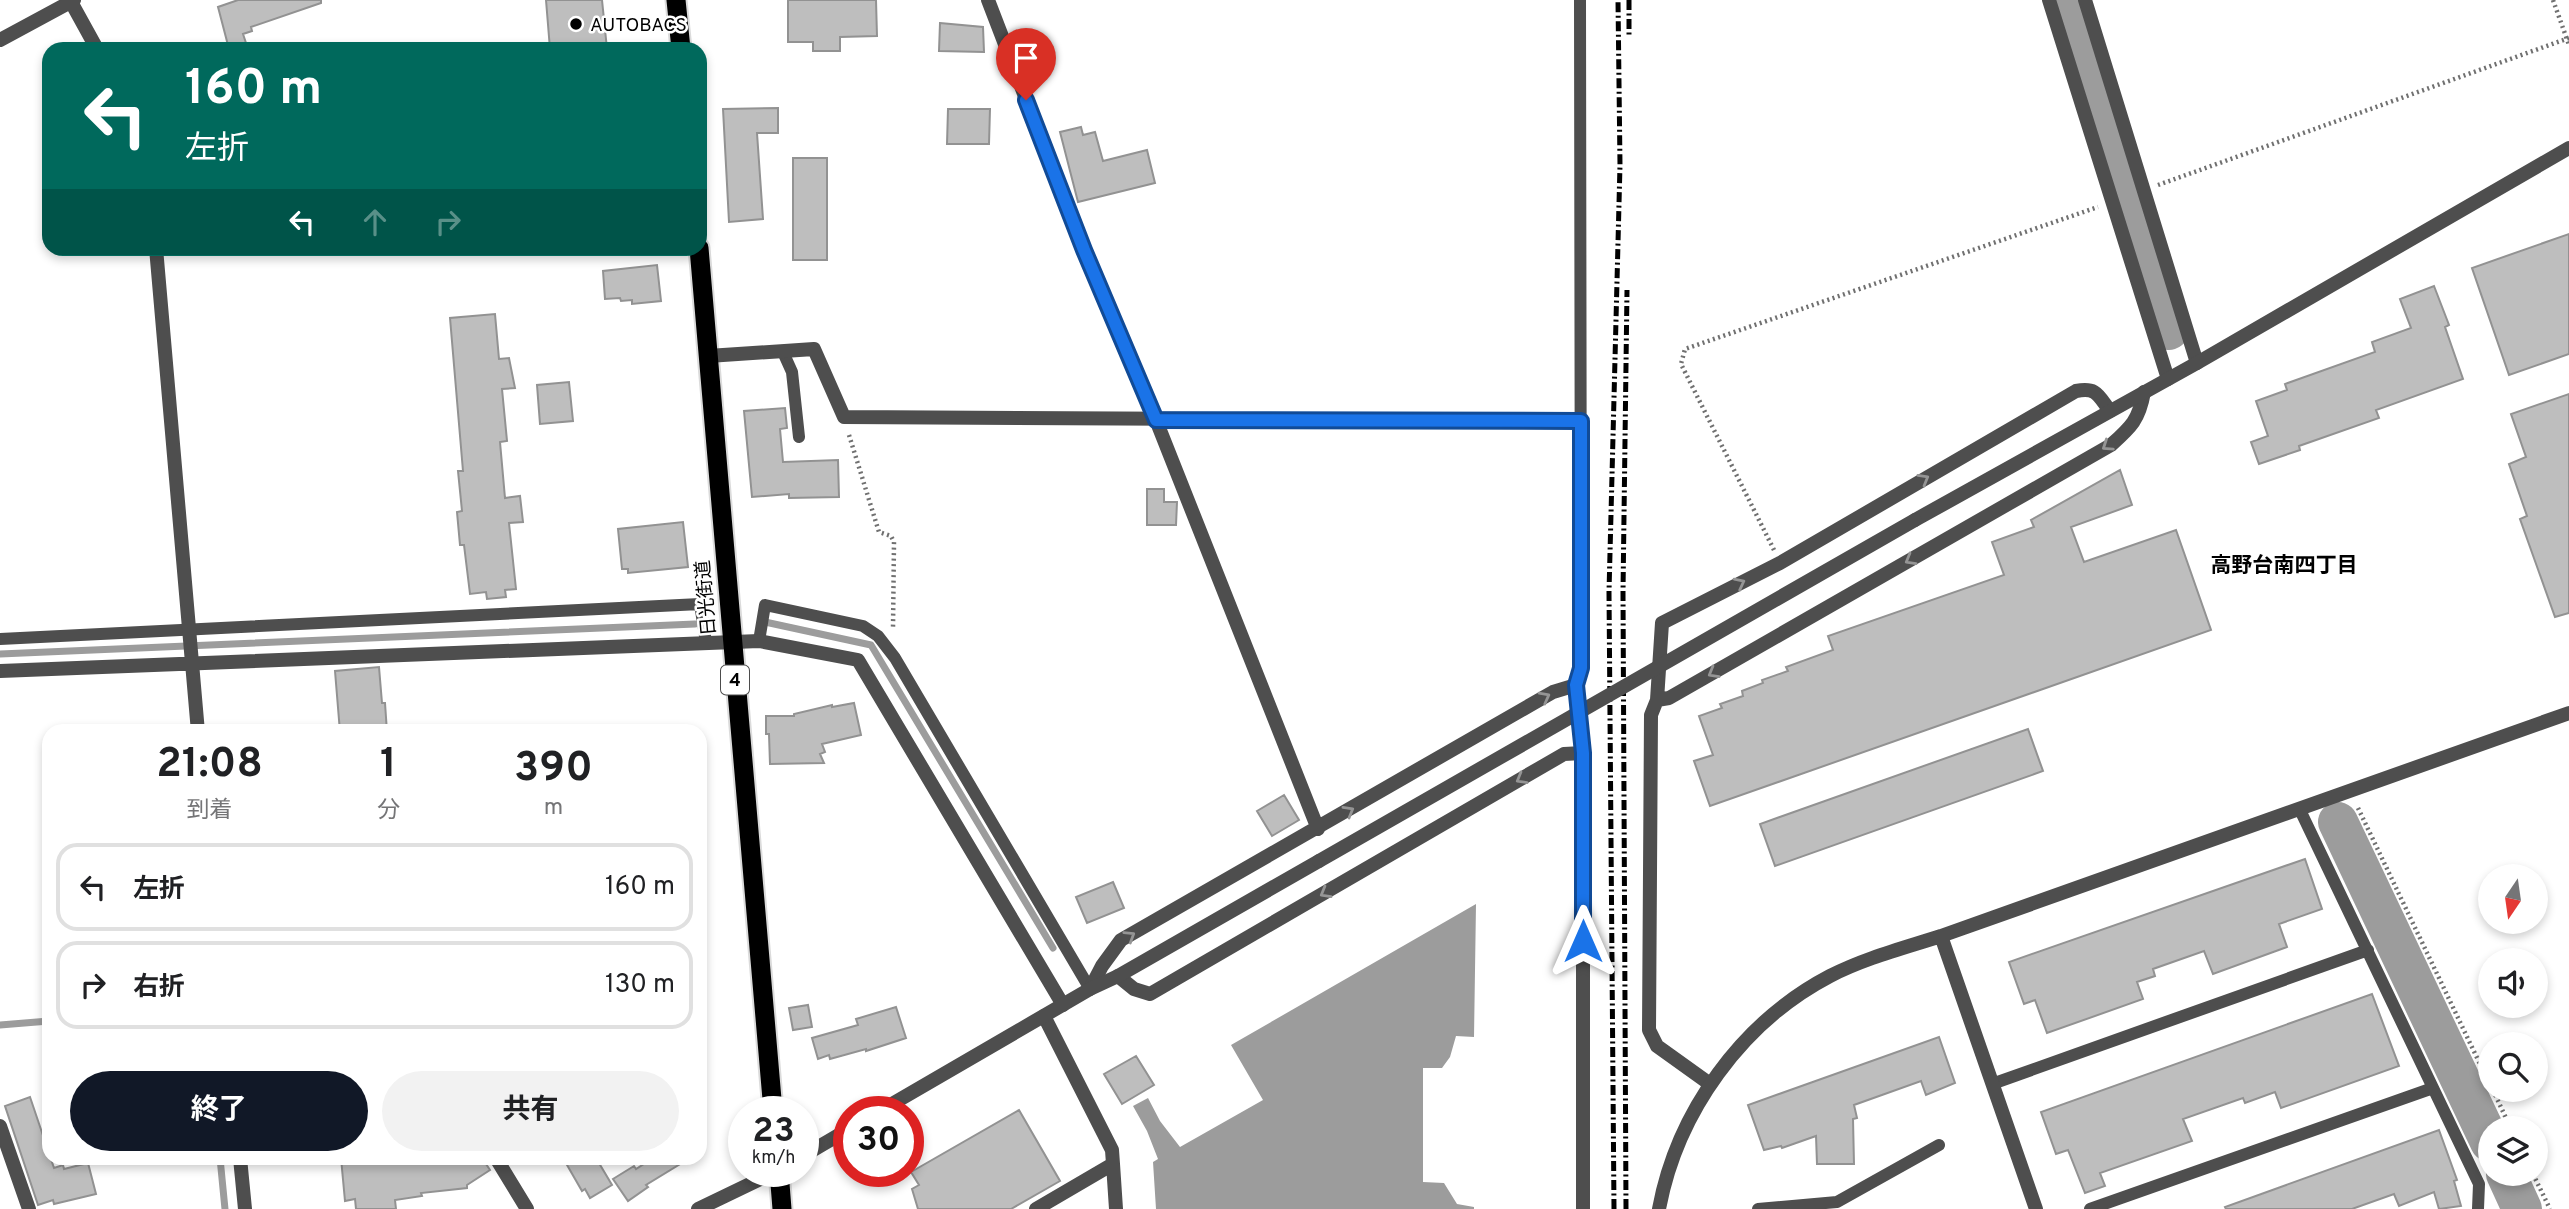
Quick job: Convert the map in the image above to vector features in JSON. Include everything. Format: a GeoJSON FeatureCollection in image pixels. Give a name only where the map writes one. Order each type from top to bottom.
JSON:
{"type":"FeatureCollection","features":[{"type":"Feature","properties":{"kind":"highway"},"geometry":{"type":"LineString","coordinates":[[676,0],[680,42]]}},
{"type":"Feature","properties":{"kind":"highway","name":"日光街道"},"geometry":{"type":"LineString","coordinates":[[700,256],[731,642],[773,1096]]}},
{"type":"Feature","properties":{"kind":"highway"},"geometry":{"type":"LineString","coordinates":[[780,1187],[782,1209]]}},
{"type":"Feature","properties":{"kind":"street"},"geometry":{"type":"LineString","coordinates":[[988,0],[1084,250],[1156,420],[1318,829]]}},
{"type":"Feature","properties":{"kind":"street"},"geometry":{"type":"LineString","coordinates":[[2049,0],[2168,379]]}},
{"type":"Feature","properties":{"kind":"street"},"geometry":{"type":"LineString","coordinates":[[2085,0],[2197,363]]}},
{"type":"Feature","properties":{"kind":"street"},"geometry":{"type":"LineString","coordinates":[[0,40],[72,1],[93,42]]}},
{"type":"Feature","properties":{"kind":"street"},"geometry":{"type":"LineString","coordinates":[[906,1096],[1915,520],[2197,363],[2569,148]]}},
{"type":"Feature","properties":{"kind":"street"},"geometry":{"type":"LineString","coordinates":[[157,256],[197,724]]}},
{"type":"Feature","properties":{"kind":"street"},"geometry":{"type":"LineString","coordinates":[[708,356],[814,349],[844,417],[1581,421]]}},
{"type":"Feature","properties":{"kind":"street"},"geometry":{"type":"LineString","coordinates":[[1710,1084],[1657,1046],[1649,1030],[1651,715],[1657,699],[1662,623],[1780,563],[2076,391],[2096,391],[2110,411]]}},
{"type":"Feature","properties":{"kind":"street"},"geometry":{"type":"LineString","coordinates":[[1657,699],[1670,698],[2111,445],[2132,427],[2141,411],[2144,392]]}},
{"type":"Feature","properties":{"kind":"street"},"geometry":{"type":"LineString","coordinates":[[0,671],[759,641],[858,660],[1063,1005]]}},
{"type":"Feature","properties":{"kind":"street"},"geometry":{"type":"LineString","coordinates":[[1090,989],[1102,966],[1121,940],[1553,692],[1576,685],[1583,753],[1583,1209]]}},
{"type":"Feature","properties":{"kind":"street"},"geometry":{"type":"LineString","coordinates":[[1659,1209],[1664,1184],[1677,1147],[1710,1084],[1731,1056],[1751,1036],[1802,993],[1831,976],[1870,959],[2300,810],[2569,713]]}},
{"type":"Feature","properties":{"kind":"street"},"geometry":{"type":"LineString","coordinates":[[1118,976],[1135,989],[1150,994],[1564,754],[1583,753]]}},
{"type":"Feature","properties":{"kind":"street"},"geometry":{"type":"LineString","coordinates":[[1941,936],[2036,1209]]}},
{"type":"Feature","properties":{"kind":"street"},"geometry":{"type":"LineString","coordinates":[[1044,1016],[1112,1150],[1116,1209]]}},
{"type":"Feature","properties":{"kind":"street"},"geometry":{"type":"LineString","coordinates":[[0,1126],[29,1209]]}},
{"type":"Feature","properties":{"kind":"street"},"geometry":{"type":"LineString","coordinates":[[1036,1209],[1114,1164]]}},
{"type":"Feature","properties":{"kind":"street"},"geometry":{"type":"LineString","coordinates":[[241,1165],[246,1209]]}},
{"type":"Feature","properties":{"kind":"street"},"geometry":{"type":"LineString","coordinates":[[500,1165],[527,1209]]}},
{"type":"Feature","properties":{"kind":"street"},"geometry":{"type":"LineString","coordinates":[[698,1209],[744,1187]]}},
{"type":"Feature","properties":{"kind":"lane"},"geometry":{"type":"LineString","coordinates":[[1576,685],[1581,668],[1580,0]]}},
{"type":"Feature","properties":{"kind":"lane"},"geometry":{"type":"LineString","coordinates":[[783,352],[792,372],[799,437]]}},
{"type":"Feature","properties":{"kind":"lane"},"geometry":{"type":"LineString","coordinates":[[0,639],[700,604],[706,642]]}},
{"type":"Feature","properties":{"kind":"lane"},"geometry":{"type":"LineString","coordinates":[[759,641],[765,605],[863,626],[878,636],[1090,989]]}},
{"type":"Feature","properties":{"kind":"lane"},"geometry":{"type":"LineString","coordinates":[[2300,810],[2479,1184],[2478,1209]]}},
{"type":"Feature","properties":{"kind":"lane"},"geometry":{"type":"LineString","coordinates":[[1992,1084],[2368,950]]}},
{"type":"Feature","properties":{"kind":"lane"},"geometry":{"type":"LineString","coordinates":[[2090,1209],[2433,1088]]}},
{"type":"Feature","properties":{"kind":"lane"},"geometry":{"type":"LineString","coordinates":[[1758,1209],[1837,1202],[1939,1145]]}},
{"type":"Feature","properties":{"kind":"path"},"geometry":{"type":"LineString","coordinates":[[2144,190],[2568,40],[2553,0]]}},
{"type":"Feature","properties":{"kind":"path"},"geometry":{"type":"LineString","coordinates":[[1780,563],[1681,364],[1685,349],[2113,202]]}},
{"type":"Feature","properties":{"kind":"path"},"geometry":{"type":"LineString","coordinates":[[844,417],[879,532],[891,536],[894,542],[893,636],[890,652]]}},
{"type":"Feature","properties":{"kind":"path"},"geometry":{"type":"LineString","coordinates":[[2358,808],[2478,1060]]}},
{"type":"Feature","properties":{"kind":"path"},"geometry":{"type":"LineString","coordinates":[[2539,1186],[2550,1209]]}},
{"type":"Feature","properties":{"kind":"shaded area"},"geometry":{"type":"Polygon","coordinates":[[[1476,904],[1474,1037],[1456,1036],[1450,1057],[1442,1068],[1423,1068],[1423,1182],[1444,1183],[1457,1204],[1474,1209],[1156,1209],[1153,1162],[1158,1159],[1133,1106],[1148,1098],[1160,1121],[1180,1147],[1263,1100],[1231,1045],[1476,904]]]}},
{"type":"Feature","properties":{"kind":"building"},"geometry":{"type":"Polygon","coordinates":[[[238,0],[321,0],[321,3],[251,27],[252,31],[243,34],[246,42],[227,42],[218,7],[238,0]]]}},
{"type":"Feature","properties":{"kind":"building","name":"AUTOBACS"},"geometry":{"type":"Polygon","coordinates":[[[546,0],[602,0],[606,42],[549,42],[546,0]]]}},
{"type":"Feature","properties":{"kind":"building"},"geometry":{"type":"Polygon","coordinates":[[[788,0],[876,0],[877,36],[840,37],[840,51],[813,51],[813,42],[788,42],[788,0]]]}},
{"type":"Feature","properties":{"kind":"building"},"geometry":{"type":"Polygon","coordinates":[[[940,23],[983,27],[984,52],[939,51],[940,23]]]}},
{"type":"Feature","properties":{"kind":"building"},"geometry":{"type":"Polygon","coordinates":[[[778,108],[778,133],[757,133],[763,219],[729,222],[723,109],[778,108]]]}},
{"type":"Feature","properties":{"kind":"building"},"geometry":{"type":"Polygon","coordinates":[[[948,109],[990,109],[989,144],[947,144],[948,109]]]}},
{"type":"Feature","properties":{"kind":"building"},"geometry":{"type":"Polygon","coordinates":[[[1081,127],[1083,135],[1095,132],[1103,161],[1147,150],[1155,183],[1078,202],[1060,132],[1081,127]]]}},
{"type":"Feature","properties":{"kind":"building"},"geometry":{"type":"Polygon","coordinates":[[[793,158],[827,158],[827,260],[793,260],[793,158]]]}},
{"type":"Feature","properties":{"kind":"building"},"geometry":{"type":"Polygon","coordinates":[[[2569,234],[2569,354],[2509,375],[2472,268],[2569,234]]]}},
{"type":"Feature","properties":{"kind":"building"},"geometry":{"type":"Polygon","coordinates":[[[657,265],[661,301],[632,304],[632,300],[605,299],[603,271],[657,265]]]}},
{"type":"Feature","properties":{"kind":"building"},"geometry":{"type":"Polygon","coordinates":[[[2434,286],[2449,325],[2445,327],[2463,379],[2376,410],[2379,418],[2299,446],[2300,450],[2259,464],[2251,442],[2268,436],[2256,401],[2287,390],[2285,384],[2375,352],[2372,342],[2411,328],[2400,299],[2434,286]]]}},
{"type":"Feature","properties":{"kind":"building"},"geometry":{"type":"Polygon","coordinates":[[[495,314],[499,359],[509,358],[515,388],[502,389],[507,441],[500,442],[505,498],[520,496],[523,522],[509,523],[516,589],[505,590],[506,597],[487,599],[486,592],[470,594],[464,545],[460,545],[457,512],[462,511],[458,471],[463,471],[450,318],[495,314]]]}},
{"type":"Feature","properties":{"kind":"building"},"geometry":{"type":"Polygon","coordinates":[[[569,382],[573,421],[540,424],[537,385],[569,382]]]}},
{"type":"Feature","properties":{"kind":"building"},"geometry":{"type":"Polygon","coordinates":[[[2569,394],[2569,613],[2555,617],[2520,519],[2527,516],[2509,464],[2526,457],[2511,414],[2569,394]]]}},
{"type":"Feature","properties":{"kind":"building"},"geometry":{"type":"Polygon","coordinates":[[[785,408],[787,428],[780,429],[783,462],[838,460],[839,497],[789,498],[789,494],[752,497],[744,411],[785,408]]]}},
{"type":"Feature","properties":{"kind":"building"},"geometry":{"type":"Polygon","coordinates":[[[2120,470],[2132,505],[2071,527],[2084,562],[2176,530],[2211,630],[1710,806],[1694,761],[1713,755],[1699,716],[1722,708],[1720,704],[1743,696],[1742,691],[1763,683],[1762,680],[1788,671],[1786,667],[1833,650],[1828,636],[2004,575],[1992,542],[2034,527],[2031,520],[2120,470]]]}},
{"type":"Feature","properties":{"kind":"building"},"geometry":{"type":"Polygon","coordinates":[[[1147,489],[1164,489],[1164,502],[1177,502],[1176,525],[1147,525],[1147,489]]]}},
{"type":"Feature","properties":{"kind":"building"},"geometry":{"type":"Polygon","coordinates":[[[683,522],[688,567],[628,573],[628,569],[622,569],[618,529],[683,522]]]}},
{"type":"Feature","properties":{"kind":"building"},"geometry":{"type":"Polygon","coordinates":[[[379,667],[386,724],[339,724],[335,671],[379,667]]]}},
{"type":"Feature","properties":{"kind":"building"},"geometry":{"type":"Polygon","coordinates":[[[854,703],[861,735],[822,744],[825,752],[820,754],[824,763],[770,764],[766,716],[794,716],[832,705],[854,703]]]}},
{"type":"Feature","properties":{"kind":"building"},"geometry":{"type":"Polygon","coordinates":[[[2028,729],[2043,771],[1775,866],[1760,824],[2028,729]]]}},
{"type":"Feature","properties":{"kind":"building"},"geometry":{"type":"Polygon","coordinates":[[[1284,795],[1299,820],[1272,836],[1257,811],[1284,795]]]}},
{"type":"Feature","properties":{"kind":"building"},"geometry":{"type":"Polygon","coordinates":[[[2305,859],[2322,909],[2279,924],[2287,947],[2213,974],[2204,951],[2153,969],[2155,976],[2137,982],[2143,999],[2047,1033],[2035,1000],[2024,1004],[2009,962],[2305,859]]]}},
{"type":"Feature","properties":{"kind":"building"},"geometry":{"type":"Polygon","coordinates":[[[1113,882],[1124,908],[1087,923],[1076,897],[1113,882]]]}},
{"type":"Feature","properties":{"kind":"building"},"geometry":{"type":"Polygon","coordinates":[[[2372,994],[2399,1066],[2281,1108],[2275,1092],[2245,1103],[2243,1098],[2183,1119],[2192,1141],[2100,1173],[2105,1186],[2085,1193],[2068,1150],[2056,1154],[2041,1112],[2372,994]]]}},
{"type":"Feature","properties":{"kind":"building"},"geometry":{"type":"Polygon","coordinates":[[[808,1005],[812,1027],[793,1030],[789,1008],[808,1005]]]}},
{"type":"Feature","properties":{"kind":"building"},"geometry":{"type":"Polygon","coordinates":[[[896,1007],[906,1038],[866,1051],[830,1059],[829,1055],[818,1059],[812,1038],[858,1025],[856,1019],[896,1007]]]}},
{"type":"Feature","properties":{"kind":"building"},"geometry":{"type":"Polygon","coordinates":[[[1939,1037],[1955,1083],[1926,1095],[1921,1081],[1854,1105],[1857,1118],[1853,1119],[1854,1164],[1817,1164],[1816,1136],[1782,1148],[1764,1150],[1748,1105],[1939,1037]]]}},
{"type":"Feature","properties":{"kind":"building"},"geometry":{"type":"Polygon","coordinates":[[[1136,1056],[1154,1085],[1122,1104],[1104,1074],[1136,1056]]]}},
{"type":"Feature","properties":{"kind":"building"},"geometry":{"type":"Polygon","coordinates":[[[30,1097],[42,1132],[42,1165],[53,1165],[54,1168],[63,1165],[64,1169],[89,1165],[96,1194],[54,1204],[53,1200],[38,1205],[5,1106],[30,1097]]]}},
{"type":"Feature","properties":{"kind":"building"},"geometry":{"type":"Polygon","coordinates":[[[1019,1110],[1060,1181],[1011,1209],[918,1209],[912,1189],[924,1187],[924,1165],[1019,1110]]]}},
{"type":"Feature","properties":{"kind":"building"},"geometry":{"type":"Polygon","coordinates":[[[2439,1130],[2457,1180],[2454,1181],[2461,1206],[2439,1209],[2434,1192],[2399,1206],[2394,1194],[2352,1209],[2225,1207],[2439,1130]]]}},
{"type":"Feature","properties":{"kind":"building"},"geometry":{"type":"Polygon","coordinates":[[[342,1165],[487,1165],[490,1170],[467,1185],[467,1188],[421,1193],[422,1196],[395,1200],[396,1209],[356,1209],[355,1199],[345,1201],[342,1165]]]}},
{"type":"Feature","properties":{"kind":"building"},"geometry":{"type":"Polygon","coordinates":[[[567,1165],[600,1165],[612,1185],[590,1198],[585,1189],[582,1191],[567,1165]]]}},
{"type":"Feature","properties":{"kind":"building"},"geometry":{"type":"Polygon","coordinates":[[[642,1165],[679,1165],[646,1185],[648,1187],[628,1201],[613,1179],[634,1166],[636,1169],[642,1165]]]}},
{"type":"Feature","properties":{"kind":"waterway"},"geometry":{"type":"LineString","coordinates":[[2066,0],[2169,330]]}},
{"type":"Feature","properties":{"kind":"waterway"},"geometry":{"type":"LineString","coordinates":[[765,622],[871,645],[1053,948]]}},
{"type":"Feature","properties":{"kind":"waterway"},"geometry":{"type":"LineString","coordinates":[[0,654],[695,624]]}},
{"type":"Feature","properties":{"kind":"waterway"},"geometry":{"type":"LineString","coordinates":[[2338,822],[2478,1117]]}},
{"type":"Feature","properties":{"kind":"waterway"},"geometry":{"type":"LineString","coordinates":[[0,1025],[42,1022]]}},
{"type":"Feature","properties":{"kind":"waterway"},"geometry":{"type":"LineString","coordinates":[[221,1165],[225,1209]]}},
{"type":"Feature","properties":{"kind":"waterway"},"geometry":{"type":"LineString","coordinates":[[2511,1186],[2522,1209]]}},
{"type":"Feature","properties":{"kind":"railway"},"geometry":{"type":"LineString","coordinates":[[1614,1209],[1609,592],[1620,165],[1618,0]]}},
{"type":"Feature","properties":{"kind":"railway"},"geometry":{"type":"LineString","coordinates":[[1629,0],[1629,35]]}},
{"type":"Feature","properties":{"kind":"railway"},"geometry":{"type":"LineString","coordinates":[[1626,1209],[1623,592],[1627,290]]}},
{"type":"Feature","properties":{"kind":"place","name":"AUTOBACS"},"geometry":{"type":"Point","coordinates":[576,24]}},
{"type":"Feature","properties":{"kind":"district","name":"高野台南四丁目"},"geometry":{"type":"Point","coordinates":[2284,565]}},
{"type":"Feature","properties":{"kind":"route"},"geometry":{"type":"LineString","coordinates":[[1026,100],[1084,250],[1156,420],[1581,421],[1581,668],[1576,685],[1583,753],[1583,941]]}}]}
